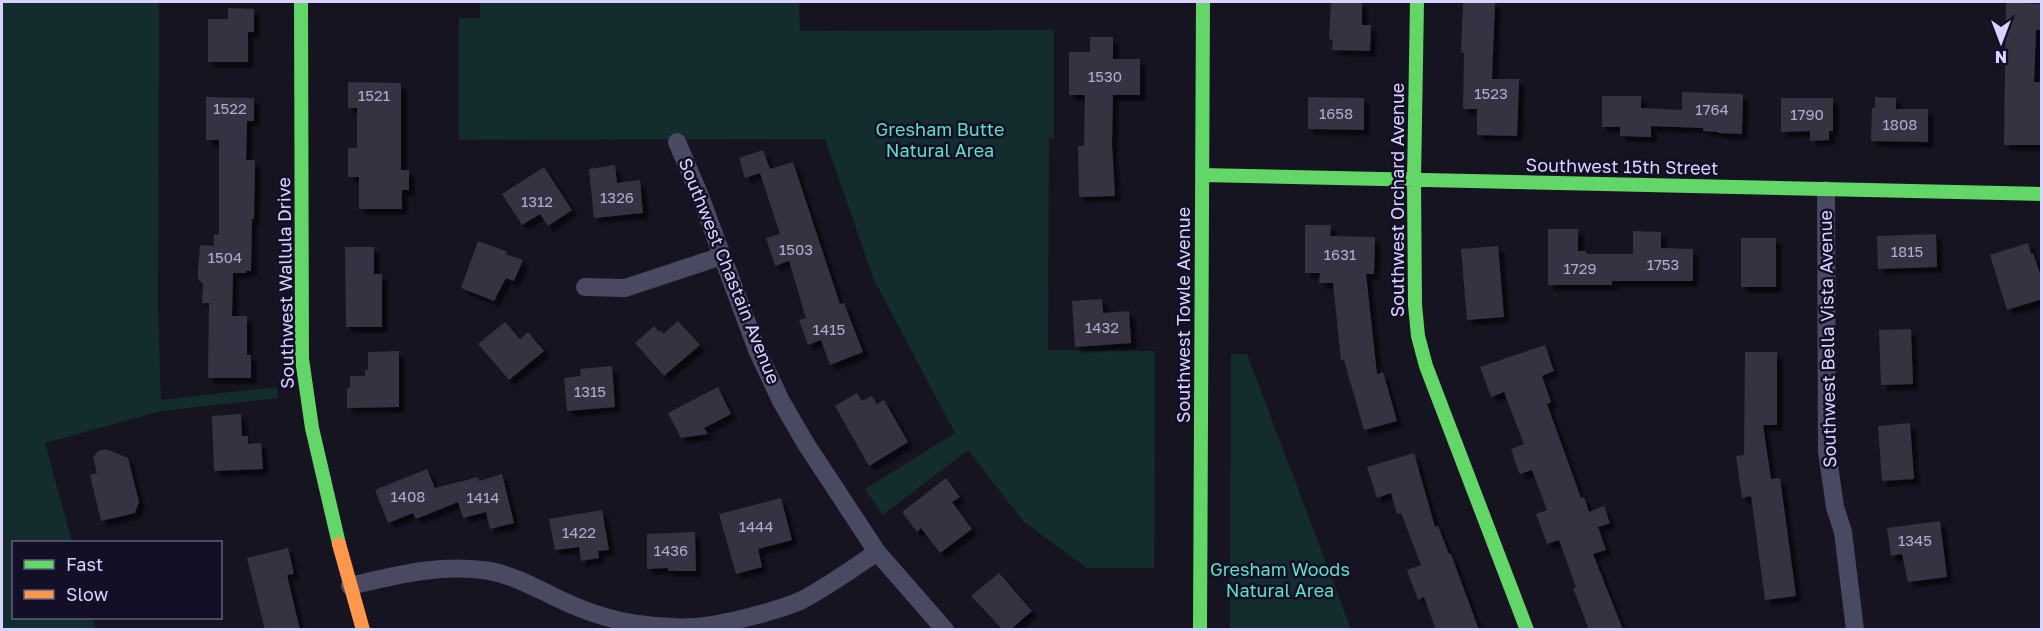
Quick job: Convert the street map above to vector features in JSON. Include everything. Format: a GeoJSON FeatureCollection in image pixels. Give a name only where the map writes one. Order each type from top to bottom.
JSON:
{"type":"FeatureCollection","features":[{"type":"Feature","properties":{"kind":"street","name":"Southwest Wallula Drive"},"geometry":{"type":"LineString","coordinates":[[301,2],[302,359],[314,440],[363,630]]}},
{"type":"Feature","properties":{"kind":"street","name":"Southwest Towle Avenue"},"geometry":{"type":"LineString","coordinates":[[1200,630],[1203,2]]}},
{"type":"Feature","properties":{"kind":"street","name":"Southwest Orchard Avenue"},"geometry":{"type":"LineString","coordinates":[[1417,2],[1414,180],[1415,305],[1418,336],[1426,366],[1527,630]]}},
{"type":"Feature","properties":{"kind":"street","name":"Southwest Chastain Avenue"},"geometry":{"type":"LineString","coordinates":[[676,142],[700,196],[757,350],[781,401],[806,444],[877,552],[945,630]]}},
{"type":"Feature","properties":{"kind":"street","name":"Southwest 15th Street"},"geometry":{"type":"LineString","coordinates":[[1202,175],[2042,194]]}},
{"type":"Feature","properties":{"kind":"street","name":"Southwest Bella Vista Avenue"},"geometry":{"type":"LineString","coordinates":[[1826,190],[1827,451],[1835,507],[1843,532],[1855,630]]}},
{"type":"Feature","properties":{"kind":"street"},"geometry":{"type":"LineString","coordinates":[[585,287],[625,288],[722,256]]}},
{"type":"Feature","properties":{"kind":"street"},"geometry":{"type":"LineString","coordinates":[[350,586],[424,569],[456,568],[492,572],[522,582],[583,610],[615,619],[650,625],[695,628],[734,621],[799,601],[877,552]]}},
{"type":"Feature","properties":{"kind":"green space"},"geometry":{"type":"Polygon","coordinates":[[[2,2],[159,2],[158,308],[161,400],[277,387],[278,398],[161,411],[45,443],[72,541],[12,541],[12,619],[92,619],[96,629],[2,629],[2,2]]]}},
{"type":"Feature","properties":{"kind":"green space","name":"Gresham Butte Natural Area"},"geometry":{"type":"Polygon","coordinates":[[[480,2],[799,2],[800,31],[1054,30],[1054,138],[1049,138],[1048,350],[1155,351],[1154,568],[1087,568],[1024,522],[968,450],[883,515],[865,489],[955,433],[874,280],[825,139],[459,140],[459,18],[480,18],[480,2]]]}},
{"type":"Feature","properties":{"kind":"green space","name":"Gresham Woods Natural Area"},"geometry":{"type":"Polygon","coordinates":[[[1231,354],[1247,354],[1351,629],[1230,629],[1231,354]]]}},
{"type":"Feature","properties":{"kind":"building"},"geometry":{"type":"Polygon","coordinates":[[[1331,2],[1362,2],[1362,25],[1371,25],[1370,51],[1332,50],[1333,40],[1329,39],[1331,2]]]}},
{"type":"Feature","properties":{"kind":"building"},"geometry":{"type":"Polygon","coordinates":[[[1463,2],[1495,2],[1492,79],[1519,79],[1517,136],[1477,135],[1477,109],[1463,109],[1464,53],[1461,52],[1463,2]]]}},
{"type":"Feature","properties":{"kind":"building"},"geometry":{"type":"Polygon","coordinates":[[[2006,2],[2042,4],[2042,30],[2036,30],[2034,82],[2042,82],[2042,145],[2004,145],[2006,2]]]}},
{"type":"Feature","properties":{"kind":"building"},"geometry":{"type":"Polygon","coordinates":[[[228,8],[254,9],[254,32],[248,32],[248,62],[208,62],[208,19],[228,19],[228,8]]]}},
{"type":"Feature","properties":{"kind":"building"},"geometry":{"type":"Polygon","coordinates":[[[1090,37],[1113,37],[1113,59],[1140,59],[1140,95],[1113,95],[1112,145],[1115,196],[1079,197],[1078,146],[1084,146],[1085,95],[1069,95],[1069,52],[1090,52],[1090,37]]]}},
{"type":"Feature","properties":{"kind":"building"},"geometry":{"type":"Polygon","coordinates":[[[348,82],[401,83],[401,170],[409,170],[409,190],[402,190],[402,209],[359,209],[359,177],[348,177],[348,148],[357,148],[357,108],[348,108],[348,82]]]}},
{"type":"Feature","properties":{"kind":"building"},"geometry":{"type":"Polygon","coordinates":[[[1682,92],[1743,94],[1742,134],[1703,131],[1703,128],[1651,126],[1651,137],[1620,136],[1620,127],[1602,127],[1602,96],[1641,96],[1641,108],[1682,110],[1682,92]]]}},
{"type":"Feature","properties":{"kind":"building"},"geometry":{"type":"Polygon","coordinates":[[[206,97],[254,98],[254,121],[247,121],[246,160],[255,160],[251,271],[233,273],[232,316],[247,316],[247,355],[251,355],[251,378],[208,378],[209,303],[202,303],[203,284],[198,279],[198,271],[200,245],[214,246],[214,234],[219,235],[219,140],[206,140],[206,97]]]}},
{"type":"Feature","properties":{"kind":"building"},"geometry":{"type":"Polygon","coordinates":[[[1308,97],[1364,98],[1364,130],[1308,129],[1308,97]]]}},
{"type":"Feature","properties":{"kind":"building"},"geometry":{"type":"Polygon","coordinates":[[[1875,97],[1896,98],[1896,109],[1928,109],[1928,142],[1871,141],[1872,108],[1875,108],[1875,97]]]}},
{"type":"Feature","properties":{"kind":"building"},"geometry":{"type":"Polygon","coordinates":[[[1781,98],[1833,98],[1833,131],[1829,131],[1829,140],[1810,141],[1810,131],[1781,132],[1781,98]]]}},
{"type":"Feature","properties":{"kind":"building"},"geometry":{"type":"Polygon","coordinates":[[[763,150],[770,169],[793,162],[840,304],[844,303],[863,352],[830,365],[821,340],[808,345],[799,320],[806,318],[789,261],[775,266],[766,238],[780,234],[760,173],[745,178],[739,158],[763,150]]]}},
{"type":"Feature","properties":{"kind":"building"},"geometry":{"type":"Polygon","coordinates":[[[615,165],[617,183],[640,180],[643,213],[594,218],[589,169],[615,165]]]}},
{"type":"Feature","properties":{"kind":"building"},"geometry":{"type":"Polygon","coordinates":[[[544,167],[572,210],[548,226],[540,214],[522,225],[502,194],[544,167]]]}},
{"type":"Feature","properties":{"kind":"building"},"geometry":{"type":"Polygon","coordinates":[[[1305,225],[1331,225],[1330,236],[1375,237],[1374,274],[1366,274],[1377,374],[1383,372],[1397,421],[1364,430],[1344,360],[1341,360],[1333,283],[1319,283],[1320,273],[1305,273],[1305,225]]]}},
{"type":"Feature","properties":{"kind":"building"},"geometry":{"type":"Polygon","coordinates":[[[1548,229],[1578,229],[1578,251],[1586,251],[1586,254],[1633,254],[1633,231],[1661,232],[1661,248],[1693,249],[1693,281],[1612,281],[1612,285],[1548,285],[1548,229]]]}},
{"type":"Feature","properties":{"kind":"building"},"geometry":{"type":"Polygon","coordinates":[[[1936,234],[1937,267],[1878,269],[1877,236],[1936,234]]]}},
{"type":"Feature","properties":{"kind":"building"},"geometry":{"type":"Polygon","coordinates":[[[1741,238],[1776,238],[1776,287],[1741,287],[1741,238]]]}},
{"type":"Feature","properties":{"kind":"building"},"geometry":{"type":"Polygon","coordinates":[[[478,241],[523,260],[514,281],[506,278],[494,301],[461,288],[478,241]]]}},
{"type":"Feature","properties":{"kind":"building"},"geometry":{"type":"Polygon","coordinates":[[[2028,243],[2042,279],[2042,299],[2007,310],[1990,255],[2028,243]]]}},
{"type":"Feature","properties":{"kind":"building"},"geometry":{"type":"Polygon","coordinates":[[[1498,246],[1504,317],[1467,320],[1461,249],[1498,246]]]}},
{"type":"Feature","properties":{"kind":"building"},"geometry":{"type":"Polygon","coordinates":[[[345,247],[374,247],[374,274],[382,274],[382,327],[346,327],[345,247]]]}},
{"type":"Feature","properties":{"kind":"building"},"geometry":{"type":"Polygon","coordinates":[[[1102,299],[1103,313],[1129,311],[1131,343],[1075,347],[1072,301],[1102,299]]]}},
{"type":"Feature","properties":{"kind":"building"},"geometry":{"type":"Polygon","coordinates":[[[678,321],[700,345],[664,376],[635,343],[654,326],[663,334],[678,321]]]}},
{"type":"Feature","properties":{"kind":"building"},"geometry":{"type":"Polygon","coordinates":[[[505,322],[520,339],[528,332],[544,351],[509,380],[478,344],[505,322]]]}},
{"type":"Feature","properties":{"kind":"building"},"geometry":{"type":"Polygon","coordinates":[[[1911,329],[1913,384],[1881,385],[1879,330],[1911,329]]]}},
{"type":"Feature","properties":{"kind":"building"},"geometry":{"type":"Polygon","coordinates":[[[1545,345],[1554,371],[1542,376],[1551,402],[1547,404],[1581,498],[1584,497],[1589,512],[1604,506],[1610,523],[1598,527],[1606,550],[1593,554],[1623,630],[1589,630],[1573,588],[1576,587],[1559,540],[1547,544],[1536,514],[1547,510],[1532,470],[1520,474],[1518,470],[1511,449],[1524,444],[1504,392],[1491,397],[1480,367],[1545,345]]]}},
{"type":"Feature","properties":{"kind":"building"},"geometry":{"type":"Polygon","coordinates":[[[399,351],[399,407],[347,408],[347,388],[350,388],[350,376],[365,376],[365,370],[368,370],[368,352],[399,351]]]}},
{"type":"Feature","properties":{"kind":"building"},"geometry":{"type":"Polygon","coordinates":[[[1745,352],[1777,352],[1777,425],[1763,425],[1771,479],[1780,478],[1796,596],[1765,600],[1751,496],[1742,498],[1736,456],[1744,455],[1745,352]]]}},
{"type":"Feature","properties":{"kind":"building"},"geometry":{"type":"Polygon","coordinates":[[[612,366],[615,407],[567,411],[564,378],[581,376],[580,369],[612,366]]]}},
{"type":"Feature","properties":{"kind":"building"},"geometry":{"type":"Polygon","coordinates":[[[718,387],[731,414],[704,428],[708,434],[681,438],[668,413],[718,387]]]}},
{"type":"Feature","properties":{"kind":"building"},"geometry":{"type":"Polygon","coordinates":[[[857,393],[862,401],[872,396],[877,404],[884,400],[908,442],[869,466],[835,406],[857,393]]]}},
{"type":"Feature","properties":{"kind":"building"},"geometry":{"type":"Polygon","coordinates":[[[241,414],[242,436],[248,436],[248,444],[261,443],[263,469],[214,471],[212,416],[241,414]]]}},
{"type":"Feature","properties":{"kind":"building"},"geometry":{"type":"Polygon","coordinates":[[[1910,423],[1914,479],[1882,481],[1878,426],[1910,423]]]}},
{"type":"Feature","properties":{"kind":"building"},"geometry":{"type":"Polygon","coordinates":[[[106,449],[128,458],[139,502],[135,513],[101,521],[90,475],[97,473],[93,457],[98,451],[106,449]]]}},
{"type":"Feature","properties":{"kind":"building"},"geometry":{"type":"Polygon","coordinates":[[[1414,453],[1435,527],[1438,526],[1449,554],[1451,554],[1479,630],[1436,630],[1424,597],[1418,600],[1407,570],[1421,565],[1401,513],[1397,514],[1391,493],[1377,498],[1367,467],[1414,453]]]}},
{"type":"Feature","properties":{"kind":"building"},"geometry":{"type":"Polygon","coordinates":[[[427,469],[435,488],[478,477],[479,481],[502,474],[514,523],[490,529],[486,512],[463,518],[458,502],[416,519],[413,513],[388,523],[375,490],[427,469]]]}},
{"type":"Feature","properties":{"kind":"building"},"geometry":{"type":"Polygon","coordinates":[[[946,478],[960,497],[952,502],[972,529],[940,553],[921,528],[917,532],[902,512],[946,478]]]}},
{"type":"Feature","properties":{"kind":"building"},"geometry":{"type":"Polygon","coordinates":[[[781,498],[792,540],[758,549],[762,567],[736,574],[719,514],[781,498]]]}},
{"type":"Feature","properties":{"kind":"building"},"geometry":{"type":"Polygon","coordinates":[[[602,510],[609,550],[598,551],[599,558],[581,561],[579,547],[555,550],[549,519],[602,510]]]}},
{"type":"Feature","properties":{"kind":"building"},"geometry":{"type":"Polygon","coordinates":[[[1940,521],[1947,577],[1908,582],[1902,554],[1891,556],[1887,528],[1940,521]]]}},
{"type":"Feature","properties":{"kind":"building"},"geometry":{"type":"Polygon","coordinates":[[[695,532],[696,571],[668,571],[668,568],[647,569],[647,534],[695,532]]]}},
{"type":"Feature","properties":{"kind":"building"},"geometry":{"type":"Polygon","coordinates":[[[288,548],[294,574],[287,575],[300,630],[265,630],[247,558],[288,548]]]}},
{"type":"Feature","properties":{"kind":"building"},"geometry":{"type":"Polygon","coordinates":[[[999,573],[1032,611],[1010,630],[1003,630],[971,596],[999,573]]]}},
{"type":"Feature","properties":{"kind":"traffic: fast"},"geometry":{"type":"LineString","coordinates":[[301,2],[302,359],[312,428],[339,544]]}},
{"type":"Feature","properties":{"kind":"traffic: fast"},"geometry":{"type":"LineString","coordinates":[[1200,630],[1203,2]]}},
{"type":"Feature","properties":{"kind":"traffic: fast"},"geometry":{"type":"LineString","coordinates":[[1417,2],[1414,180],[1415,305],[1418,336],[1426,366],[1527,630]]}},
{"type":"Feature","properties":{"kind":"traffic: fast"},"geometry":{"type":"LineString","coordinates":[[1202,175],[2042,194]]}},
{"type":"Feature","properties":{"kind":"traffic: slow"},"geometry":{"type":"LineString","coordinates":[[339,544],[363,630]]}}]}
